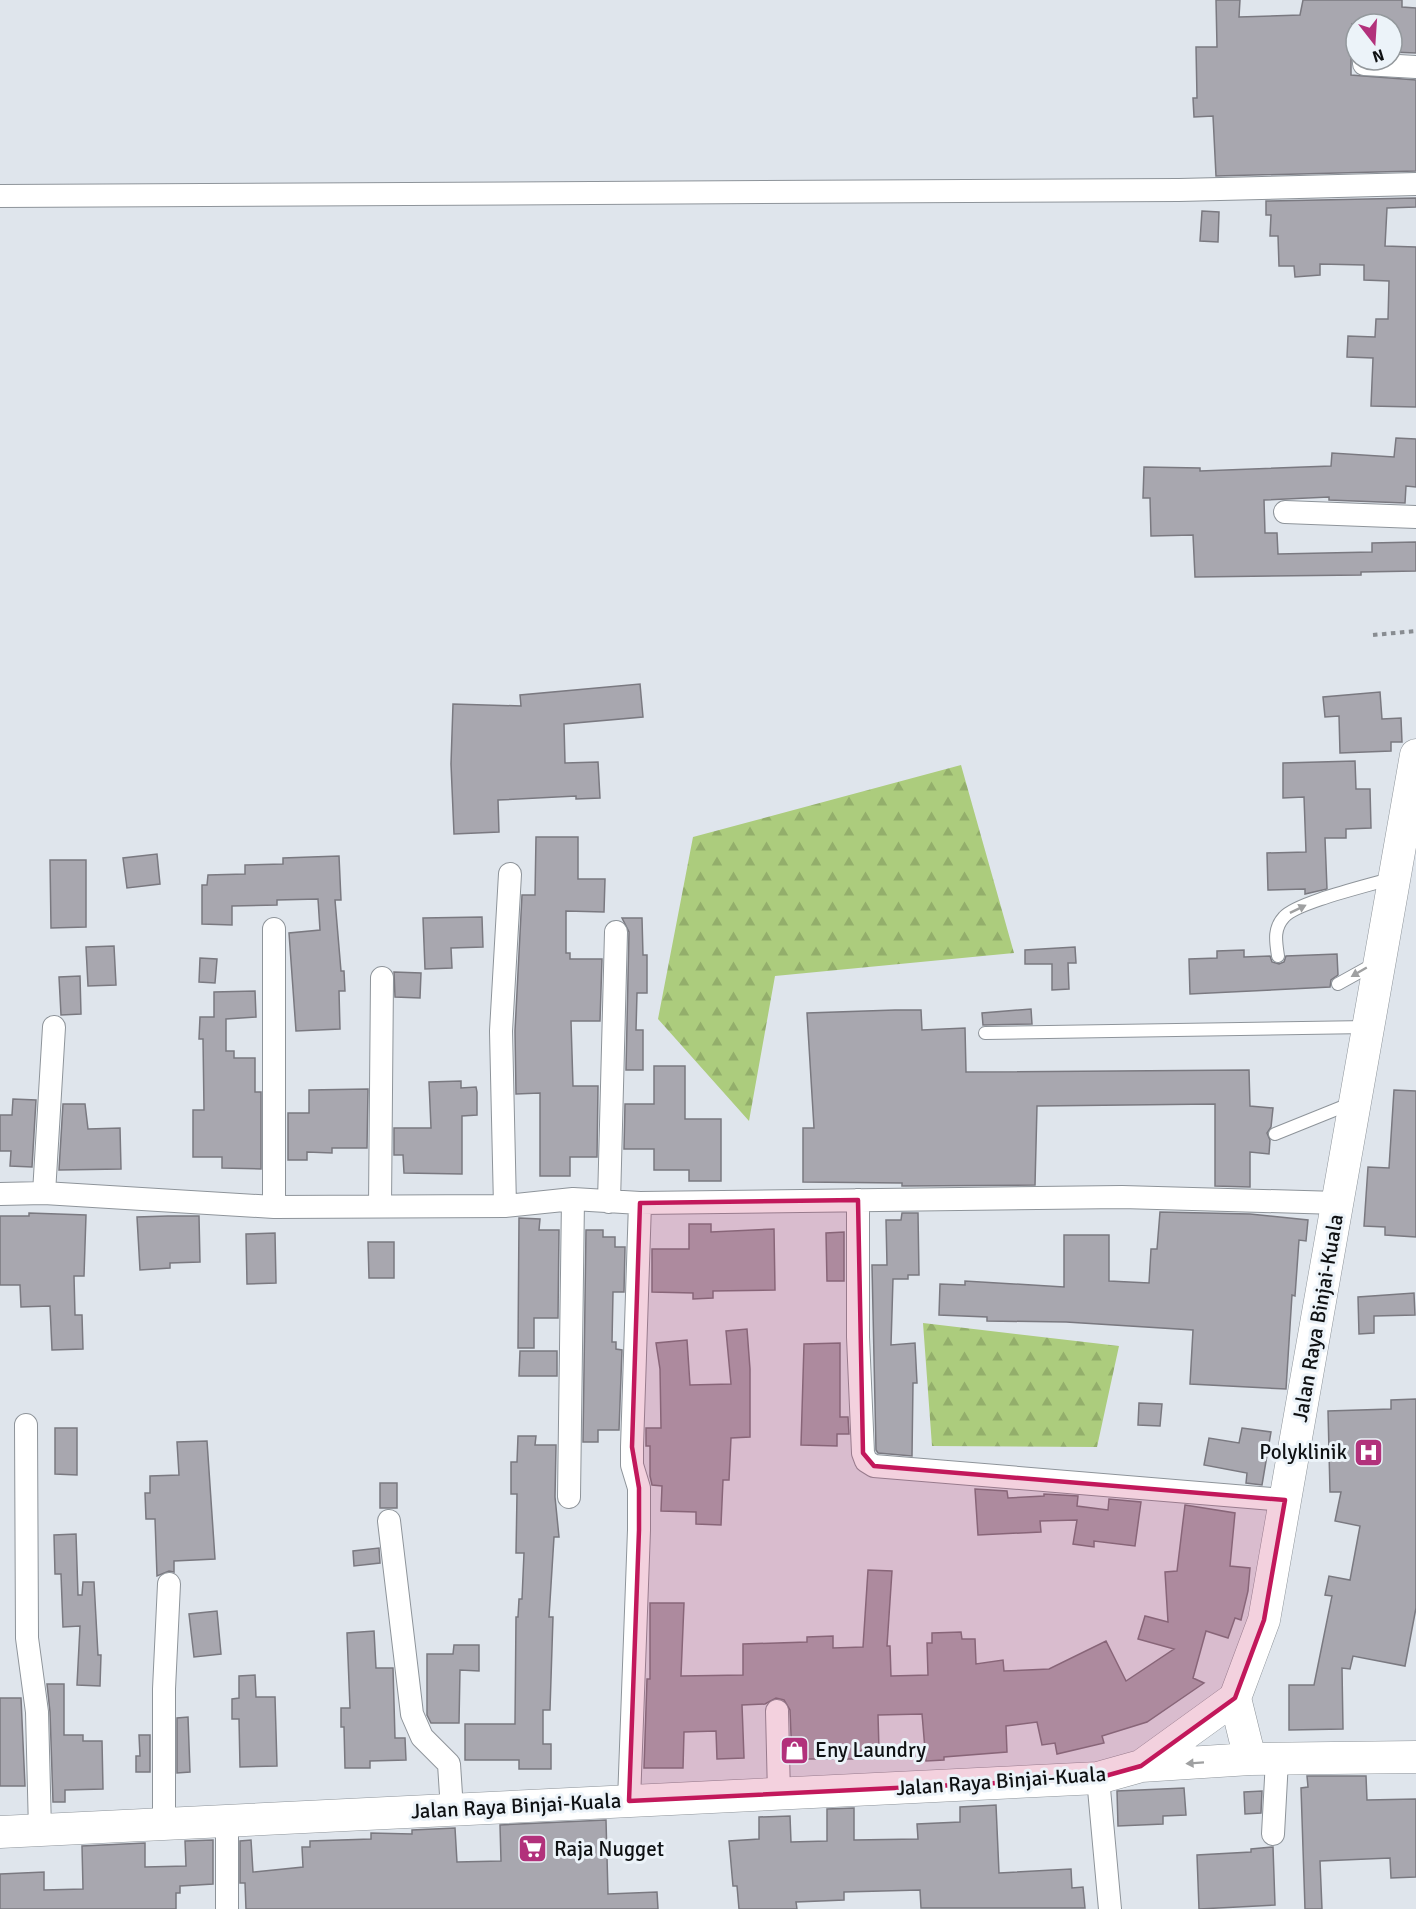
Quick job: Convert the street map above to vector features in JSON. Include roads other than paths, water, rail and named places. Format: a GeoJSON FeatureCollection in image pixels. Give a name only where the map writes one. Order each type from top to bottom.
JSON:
{"type":"FeatureCollection","features":[{"type":"Feature","properties":{"kind":"main road","name":"Jalan Raya Binjai-Kuala"},"geometry":{"type":"LineString","coordinates":[[0,1832],[1098,1778],[1141,1766],[1235,1698],[1264,1620],[1395,878],[1412,805],[1415,765]]}},
{"type":"Feature","properties":{"kind":"main road"},"geometry":{"type":"LineString","coordinates":[[1235,1698],[1263,1760]]}},
{"type":"Feature","properties":{"kind":"main road"},"geometry":{"type":"LineString","coordinates":[[1141,1766],[1263,1760],[1416,1757]]}},
{"type":"Feature","properties":{"kind":"street"},"geometry":{"type":"LineString","coordinates":[[0,196],[1167,190],[1416,184]]}},
{"type":"Feature","properties":{"kind":"street"},"geometry":{"type":"LineString","coordinates":[[1285,512],[1416,517]]}},
{"type":"Feature","properties":{"kind":"street"},"geometry":{"type":"LineString","coordinates":[[505,1206],[501,1031],[510,874]]}},
{"type":"Feature","properties":{"kind":"street"},"geometry":{"type":"LineString","coordinates":[[274,928],[274,1207]]}},
{"type":"Feature","properties":{"kind":"street"},"geometry":{"type":"LineString","coordinates":[[609,1202],[616,932]]}},
{"type":"Feature","properties":{"kind":"street"},"geometry":{"type":"LineString","coordinates":[[380,1206],[382,978]]}},
{"type":"Feature","properties":{"kind":"street"},"geometry":{"type":"LineString","coordinates":[[44,1193],[54,1027]]}},
{"type":"Feature","properties":{"kind":"street"},"geometry":{"type":"LineString","coordinates":[[0,1194],[44,1193],[274,1207],[505,1206],[573,1199],[640,1203],[1122,1197],[1338,1203]]}},
{"type":"Feature","properties":{"kind":"street"},"geometry":{"type":"LineString","coordinates":[[569,1497],[573,1199]]}},
{"type":"Feature","properties":{"kind":"street"},"geometry":{"type":"LineString","coordinates":[[858,1200],[858,1337],[863,1453],[866,1461],[874,1466],[1285,1500]]}},
{"type":"Feature","properties":{"kind":"street"},"geometry":{"type":"LineString","coordinates":[[629,1801],[639,1530],[639,1488],[632,1465],[632,1447],[640,1203]]}},
{"type":"Feature","properties":{"kind":"street"},"geometry":{"type":"LineString","coordinates":[[26,1425],[27,1638],[37,1712],[40,1830]]}},
{"type":"Feature","properties":{"kind":"street"},"geometry":{"type":"LineString","coordinates":[[389,1521],[412,1714],[422,1737],[444,1756],[449,1764],[452,1810]]}},
{"type":"Feature","properties":{"kind":"street"},"geometry":{"type":"LineString","coordinates":[[164,1824],[164,1689],[169,1584]]}},
{"type":"Feature","properties":{"kind":"street"},"geometry":{"type":"LineString","coordinates":[[777,1711],[779,1794]]}},
{"type":"Feature","properties":{"kind":"street"},"geometry":{"type":"LineString","coordinates":[[1263,1760],[1273,1834]]}},
{"type":"Feature","properties":{"kind":"street"},"geometry":{"type":"LineString","coordinates":[[1098,1778],[1110,1909]]}},
{"type":"Feature","properties":{"kind":"street"},"geometry":{"type":"LineString","coordinates":[[227,1820],[227,1909]]}},
{"type":"Feature","properties":{"kind":"lane"},"geometry":{"type":"LineString","coordinates":[[1278,956],[1275,935],[1284,916],[1303,906],[1395,878]]}},
{"type":"Feature","properties":{"kind":"lane"},"geometry":{"type":"LineString","coordinates":[[1338,984],[1381,960]]}},
{"type":"Feature","properties":{"kind":"lane"},"geometry":{"type":"LineString","coordinates":[[985,1033],[1369,1027]]}},
{"type":"Feature","properties":{"kind":"lane"},"geometry":{"type":"LineString","coordinates":[[1275,1134],[1356,1102]]}},
{"type":"Feature","properties":{"kind":"place","name":"Polyklinik"},"geometry":{"type":"Point","coordinates":[1368,1452]}},
{"type":"Feature","properties":{"kind":"place","name":"Eny Laundry"},"geometry":{"type":"Point","coordinates":[794,1750]}},
{"type":"Feature","properties":{"kind":"place","name":"Raja Nugget"},"geometry":{"type":"Point","coordinates":[533,1849]}}]}
